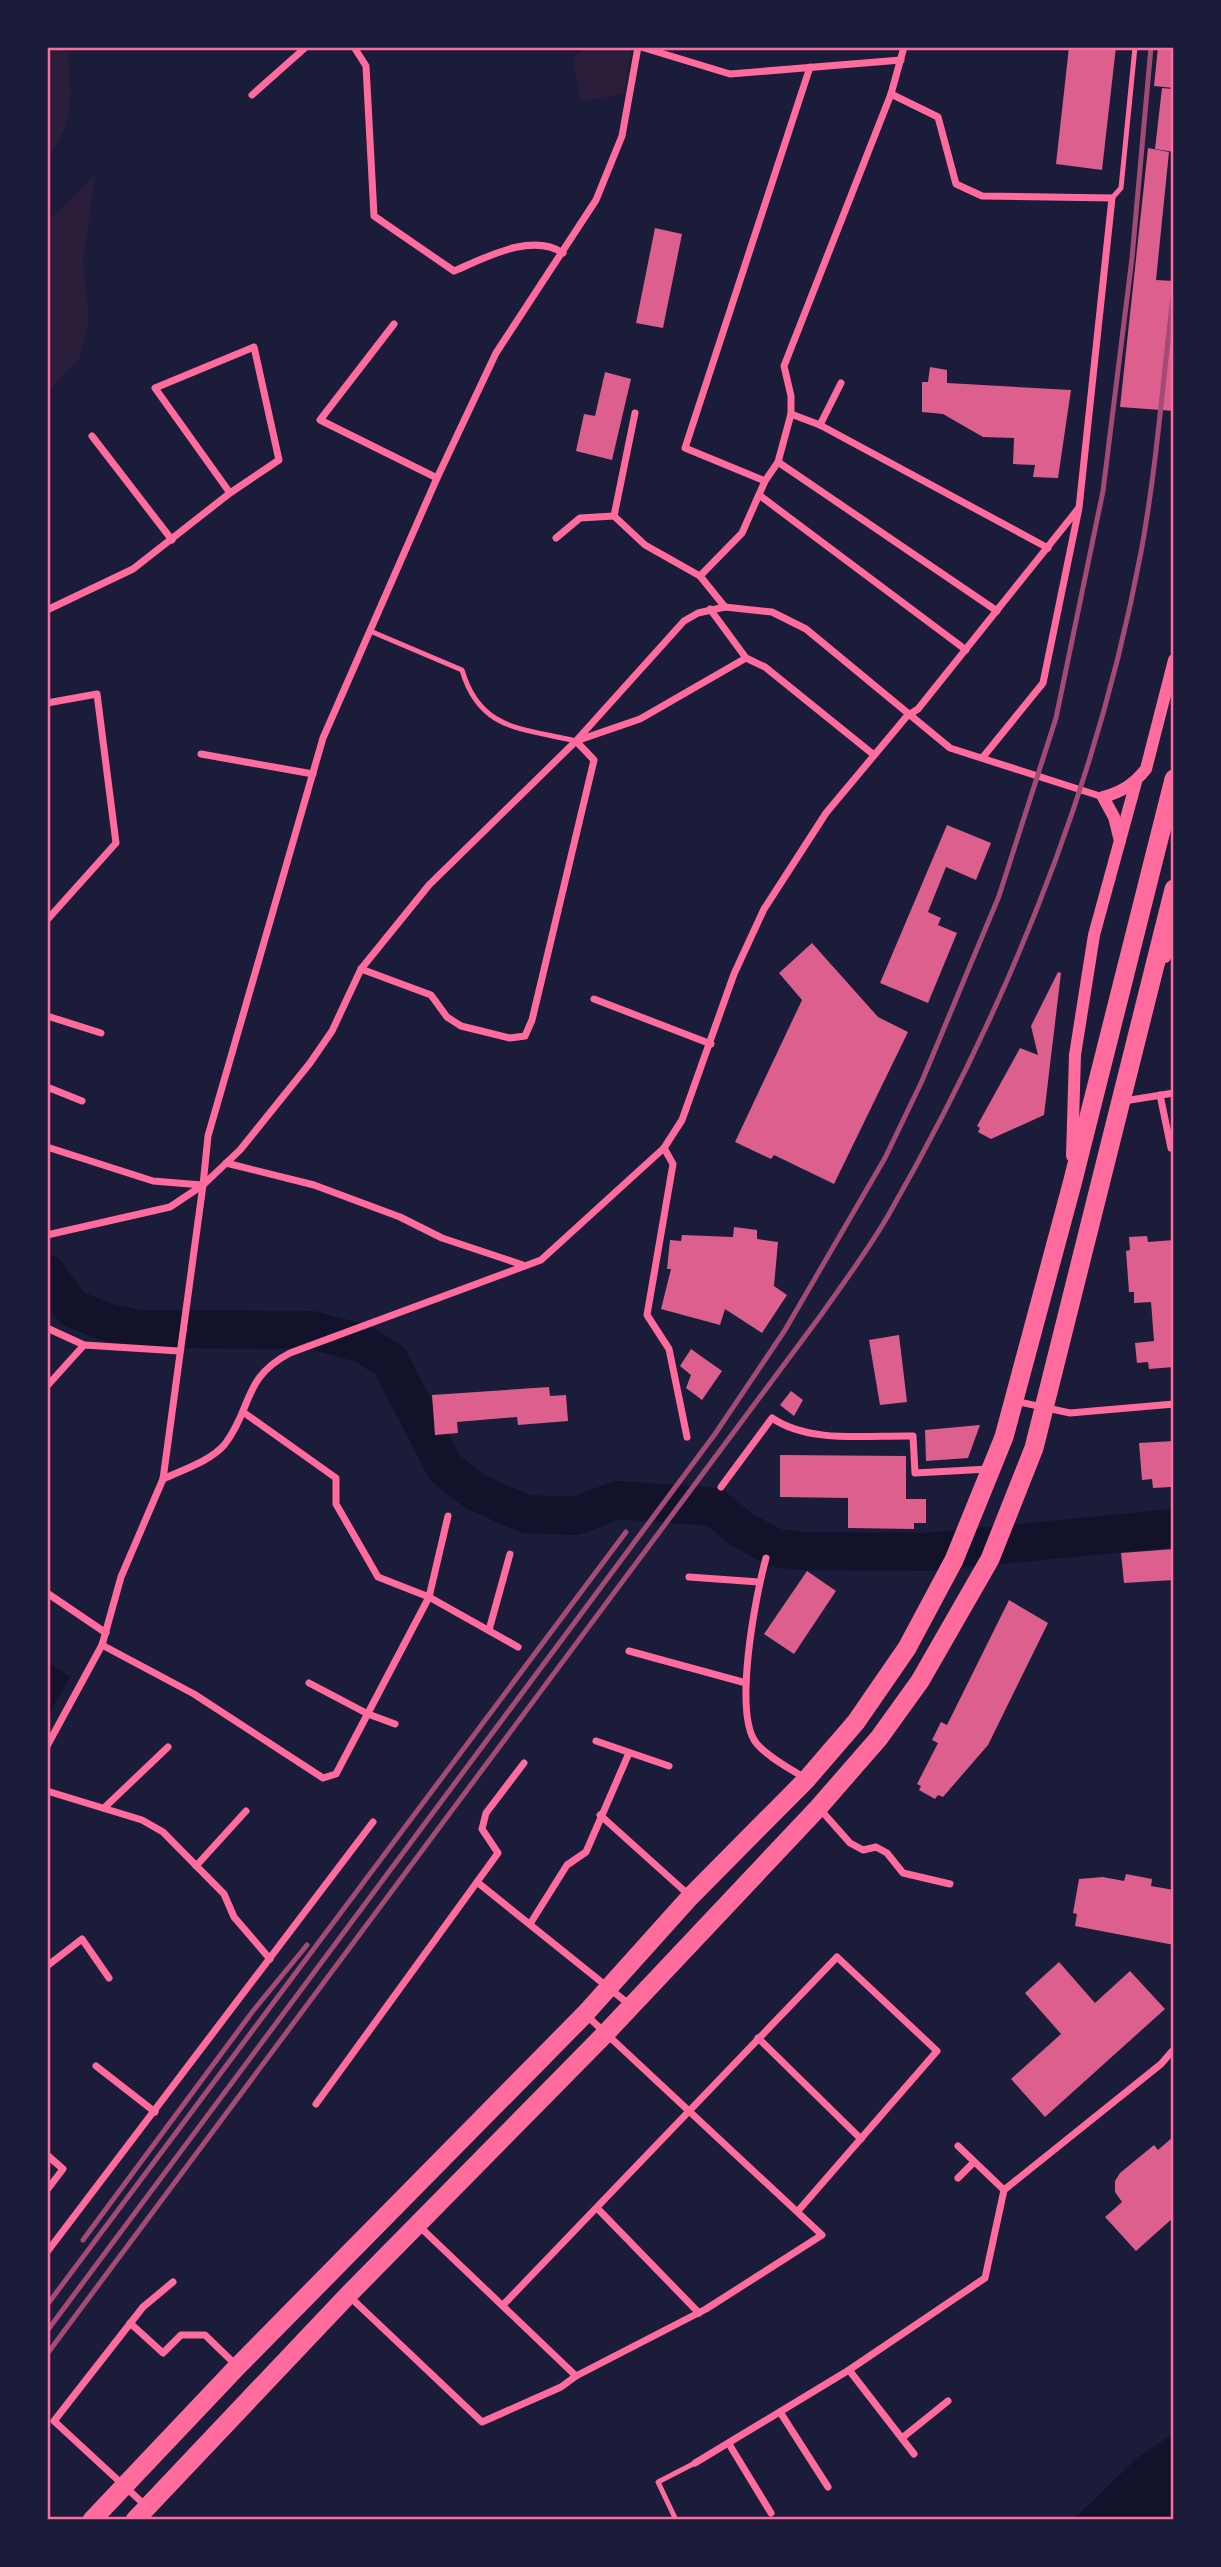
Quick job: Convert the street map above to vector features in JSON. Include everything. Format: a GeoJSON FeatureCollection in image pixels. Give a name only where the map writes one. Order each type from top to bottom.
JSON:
{"type":"FeatureCollection","features":[{"type":"Feature","properties":{"kind":"highway"},"geometry":{"type":"LineString","coordinates":[[92,2520],[237,2367],[585,2014],[690,1897],[806,1780],[856,1722],[907,1648],[967,1532],[992,1469],[1014,1401],[1072,1184],[1174,779]]}},
{"type":"Feature","properties":{"kind":"highway"},"geometry":{"type":"LineString","coordinates":[[141,2513],[348,2295],[605,2034],[818,1808],[879,1738],[920,1681],[1004,1531],[1046,1408],[1174,889]]}},
{"type":"Feature","properties":{"kind":"street"},"geometry":{"type":"LineString","coordinates":[[252,94],[306,47]]}},
{"type":"Feature","properties":{"kind":"street"},"geometry":{"type":"LineString","coordinates":[[354,47],[366,66],[373,216],[454,271],[518,248],[547,245],[563,253]]}},
{"type":"Feature","properties":{"kind":"street"},"geometry":{"type":"LineString","coordinates":[[47,1746],[102,1646],[121,1577],[163,1479],[208,1136],[323,738],[437,478],[496,352],[596,200],[622,136],[640,47],[730,74],[901,60]]}},
{"type":"Feature","properties":{"kind":"street"},"geometry":{"type":"LineString","coordinates":[[700,576],[742,533],[765,481],[778,462],[791,414],[791,396],[784,366],[891,94],[904,47]]}},
{"type":"Feature","properties":{"kind":"street"},"geometry":{"type":"LineString","coordinates":[[765,481],[685,447],[810,67]]}},
{"type":"Feature","properties":{"kind":"street"},"geometry":{"type":"LineString","coordinates":[[891,94],[938,117],[956,184],[982,196],[1111,198],[1079,508],[1043,683],[983,757]]}},
{"type":"Feature","properties":{"kind":"street"},"geometry":{"type":"LineString","coordinates":[[394,324],[320,420],[437,478]]}},
{"type":"Feature","properties":{"kind":"street"},"geometry":{"type":"LineString","coordinates":[[47,610],[133,569],[230,493],[279,460],[254,347],[155,388],[230,493]]}},
{"type":"Feature","properties":{"kind":"street"},"geometry":{"type":"LineString","coordinates":[[820,425],[841,383]]}},
{"type":"Feature","properties":{"kind":"street"},"geometry":{"type":"LineString","coordinates":[[614,516],[635,413]]}},
{"type":"Feature","properties":{"kind":"street"},"geometry":{"type":"LineString","coordinates":[[791,414],[820,425],[1048,548]]}},
{"type":"Feature","properties":{"kind":"street"},"geometry":{"type":"LineString","coordinates":[[92,436],[172,540]]}},
{"type":"Feature","properties":{"kind":"street"},"geometry":{"type":"LineString","coordinates":[[778,462],[998,611]]}},
{"type":"Feature","properties":{"kind":"street"},"geometry":{"type":"LineString","coordinates":[[759,495],[966,650]]}},
{"type":"Feature","properties":{"kind":"street"},"geometry":{"type":"LineString","coordinates":[[163,1479],[210,1456],[224,1445],[243,1412],[250,1389],[266,1367],[290,1353],[541,1260],[664,1148],[682,1120],[734,974],[764,909],[826,813],[907,716],[918,709],[1079,508]]}},
{"type":"Feature","properties":{"kind":"street"},"geometry":{"type":"LineString","coordinates":[[556,538],[580,518],[614,516],[645,545],[700,576],[725,607]]}},
{"type":"Feature","properties":{"kind":"street"},"geometry":{"type":"LineString","coordinates":[[47,1235],[170,1207],[203,1185],[226,1163],[310,1063],[332,1031],[361,969],[429,885],[576,741],[684,621],[710,609],[725,607],[772,612],[806,629],[907,716],[950,748],[1103,797],[1118,793],[1136,782],[1146,769],[1174,660]]}},
{"type":"Feature","properties":{"kind":"street"},"geometry":{"type":"LineString","coordinates":[[710,609],[746,658],[765,667],[874,755]]}},
{"type":"Feature","properties":{"kind":"street"},"geometry":{"type":"LineString","coordinates":[[576,741],[640,719],[746,658]]}},
{"type":"Feature","properties":{"kind":"street"},"geometry":{"type":"LineString","coordinates":[[47,703],[97,694],[116,843],[47,920]]}},
{"type":"Feature","properties":{"kind":"street"},"geometry":{"type":"LineString","coordinates":[[361,969],[431,995],[447,1017],[461,1026],[510,1038],[525,1036],[532,1020],[594,760],[576,741]]}},
{"type":"Feature","properties":{"kind":"street"},"geometry":{"type":"LineString","coordinates":[[201,754],[313,774]]}},
{"type":"Feature","properties":{"kind":"street"},"geometry":{"type":"LineString","coordinates":[[1072,1184],[1075,1055],[1094,935],[1136,782]]}},
{"type":"Feature","properties":{"kind":"street"},"geometry":{"type":"LineString","coordinates":[[1103,797],[1114,817],[1120,841]]}},
{"type":"Feature","properties":{"kind":"street"},"geometry":{"type":"LineString","coordinates":[[1144,1007],[1174,935]]}},
{"type":"Feature","properties":{"kind":"street"},"geometry":{"type":"LineString","coordinates":[[594,999],[711,1044]]}},
{"type":"Feature","properties":{"kind":"street"},"geometry":{"type":"LineString","coordinates":[[47,1016],[100,1033]]}},
{"type":"Feature","properties":{"kind":"street"},"geometry":{"type":"LineString","coordinates":[[47,1087],[82,1101]]}},
{"type":"Feature","properties":{"kind":"street"},"geometry":{"type":"LineString","coordinates":[[1120,1102],[1174,1093]]}},
{"type":"Feature","properties":{"kind":"street"},"geometry":{"type":"LineString","coordinates":[[1160,1095],[1171,1148]]}},
{"type":"Feature","properties":{"kind":"street"},"geometry":{"type":"LineString","coordinates":[[47,1147],[153,1181],[203,1185]]}},
{"type":"Feature","properties":{"kind":"street"},"geometry":{"type":"LineString","coordinates":[[664,1148],[673,1164],[647,1315],[669,1349],[687,1437]]}},
{"type":"Feature","properties":{"kind":"street"},"geometry":{"type":"LineString","coordinates":[[226,1163],[314,1185],[400,1217],[442,1238],[523,1266]]}},
{"type":"Feature","properties":{"kind":"street"},"geometry":{"type":"LineString","coordinates":[[47,1328],[84,1345],[178,1351]]}},
{"type":"Feature","properties":{"kind":"street"},"geometry":{"type":"LineString","coordinates":[[47,1385],[84,1345]]}},
{"type":"Feature","properties":{"kind":"street"},"geometry":{"type":"LineString","coordinates":[[1014,1401],[1070,1413],[1174,1404]]}},
{"type":"Feature","properties":{"kind":"street"},"geometry":{"type":"LineString","coordinates":[[243,1412],[336,1478],[336,1504],[378,1577],[429,1597],[518,1647]]}},
{"type":"Feature","properties":{"kind":"street"},"geometry":{"type":"LineString","coordinates":[[721,1487],[772,1418],[788,1429],[811,1434],[913,1436],[915,1473],[992,1469]]}},
{"type":"Feature","properties":{"kind":"street"},"geometry":{"type":"LineString","coordinates":[[102,1646],[194,1694],[323,1778],[336,1774],[429,1597],[448,1516]]}},
{"type":"Feature","properties":{"kind":"street"},"geometry":{"type":"LineString","coordinates":[[489,1630],[510,1554]]}},
{"type":"Feature","properties":{"kind":"street"},"geometry":{"type":"LineString","coordinates":[[766,1558],[759,1582],[746,1683],[751,1731],[758,1745],[806,1780]]}},
{"type":"Feature","properties":{"kind":"street"},"geometry":{"type":"LineString","coordinates":[[689,1577],[759,1582]]}},
{"type":"Feature","properties":{"kind":"street"},"geometry":{"type":"LineString","coordinates":[[47,1593],[106,1633]]}},
{"type":"Feature","properties":{"kind":"street"},"geometry":{"type":"LineString","coordinates":[[629,1651],[746,1683]]}},
{"type":"Feature","properties":{"kind":"street"},"geometry":{"type":"LineString","coordinates":[[309,1683],[368,1714],[396,1724]]}},
{"type":"Feature","properties":{"kind":"street"},"geometry":{"type":"LineString","coordinates":[[596,1741],[669,1766]]}},
{"type":"Feature","properties":{"kind":"street"},"geometry":{"type":"LineString","coordinates":[[104,1808],[168,1747]]}},
{"type":"Feature","properties":{"kind":"street"},"geometry":{"type":"LineString","coordinates":[[530,1924],[567,1865],[586,1852],[629,1753]]}},
{"type":"Feature","properties":{"kind":"street"},"geometry":{"type":"LineString","coordinates":[[316,2104],[498,1853],[482,1829],[486,1813],[524,1763]]}},
{"type":"Feature","properties":{"kind":"street"},"geometry":{"type":"LineString","coordinates":[[47,1791],[142,1820],[163,1832],[224,1894],[234,1917],[270,1959]]}},
{"type":"Feature","properties":{"kind":"street"},"geometry":{"type":"LineString","coordinates":[[818,1808],[850,1843],[863,1850],[876,1847],[887,1853],[903,1873],[950,1884]]}},
{"type":"Feature","properties":{"kind":"street"},"geometry":{"type":"LineString","coordinates":[[196,1866],[246,1811]]}},
{"type":"Feature","properties":{"kind":"street"},"geometry":{"type":"LineString","coordinates":[[600,1815],[690,1897]]}},
{"type":"Feature","properties":{"kind":"street"},"geometry":{"type":"LineString","coordinates":[[47,2252],[373,1822]]}},
{"type":"Feature","properties":{"kind":"street"},"geometry":{"type":"LineString","coordinates":[[477,1882],[630,2005]]}},
{"type":"Feature","properties":{"kind":"street"},"geometry":{"type":"LineString","coordinates":[[47,1966],[82,1939],[109,1978]]}},
{"type":"Feature","properties":{"kind":"street"},"geometry":{"type":"LineString","coordinates":[[504,2304],[837,1957],[937,2051],[798,2211]]}},
{"type":"Feature","properties":{"kind":"street"},"geometry":{"type":"LineString","coordinates":[[348,2295],[482,2422],[561,2387],[576,2376],[699,2313],[822,2235],[585,2014]]}},
{"type":"Feature","properties":{"kind":"street"},"geometry":{"type":"LineString","coordinates":[[758,2038],[861,2139]]}},
{"type":"Feature","properties":{"kind":"street"},"geometry":{"type":"LineString","coordinates":[[695,2463],[849,2370],[985,2277],[1004,2190],[1161,2064],[1174,2049]]}},
{"type":"Feature","properties":{"kind":"street"},"geometry":{"type":"LineString","coordinates":[[96,2066],[155,2112]]}},
{"type":"Feature","properties":{"kind":"street"},"geometry":{"type":"LineString","coordinates":[[958,2146],[1004,2190]]}},
{"type":"Feature","properties":{"kind":"street"},"geometry":{"type":"LineString","coordinates":[[47,2155],[63,2169],[47,2190]]}},
{"type":"Feature","properties":{"kind":"street"},"geometry":{"type":"LineString","coordinates":[[958,2178],[974,2161]]}},
{"type":"Feature","properties":{"kind":"street"},"geometry":{"type":"LineString","coordinates":[[597,2208],[699,2313]]}},
{"type":"Feature","properties":{"kind":"street"},"geometry":{"type":"LineString","coordinates":[[419,2225],[576,2376]]}},
{"type":"Feature","properties":{"kind":"street"},"geometry":{"type":"LineString","coordinates":[[141,2513],[124,2487],[54,2421],[143,2307],[173,2282]]}},
{"type":"Feature","properties":{"kind":"street"},"geometry":{"type":"LineString","coordinates":[[130,2323],[163,2353],[181,2335],[205,2335],[237,2367]]}},
{"type":"Feature","properties":{"kind":"street"},"geometry":{"type":"LineString","coordinates":[[849,2370],[914,2454]]}},
{"type":"Feature","properties":{"kind":"street"},"geometry":{"type":"LineString","coordinates":[[902,2438],[948,2401]]}},
{"type":"Feature","properties":{"kind":"street"},"geometry":{"type":"LineString","coordinates":[[780,2413],[828,2487]]}},
{"type":"Feature","properties":{"kind":"street"},"geometry":{"type":"LineString","coordinates":[[729,2444],[771,2513]]}},
{"type":"Feature","properties":{"kind":"lane"},"geometry":{"type":"LineString","coordinates":[[1111,198],[1121,188],[1135,47]]}},
{"type":"Feature","properties":{"kind":"lane"},"geometry":{"type":"LineString","coordinates":[[370,631],[462,670],[466,684],[477,702],[492,719],[503,726],[576,741]]}},
{"type":"Feature","properties":{"kind":"lane"},"geometry":{"type":"LineString","coordinates":[[676,2520],[658,2482],[695,2463]]}},
{"type":"Feature","properties":{"kind":"shaded area"},"geometry":{"type":"Polygon","coordinates":[[[47,47],[68,47],[70,105],[63,132],[47,158],[47,47]]]}},
{"type":"Feature","properties":{"kind":"shaded area"},"geometry":{"type":"Polygon","coordinates":[[[587,47],[632,47],[624,93],[581,102],[573,58],[587,47]]]}},
{"type":"Feature","properties":{"kind":"shaded area"},"geometry":{"type":"Polygon","coordinates":[[[95,175],[83,263],[89,321],[79,360],[47,392],[47,222],[95,175]]]}},
{"type":"Feature","properties":{"kind":"shaded area"},"geometry":{"type":"Polygon","coordinates":[[[47,1662],[70,1677],[47,1718],[47,1662]]]}},
{"type":"Feature","properties":{"kind":"shaded area"},"geometry":{"type":"Polygon","coordinates":[[[1174,2433],[1174,2520],[1073,2520],[1137,2458],[1174,2433]]]}},
{"type":"Feature","properties":{"kind":"building"},"geometry":{"type":"Polygon","coordinates":[[[1069,47],[1116,47],[1102,170],[1056,164],[1069,47]]]}},
{"type":"Feature","properties":{"kind":"building"},"geometry":{"type":"Polygon","coordinates":[[[1158,47],[1174,47],[1174,88],[1154,86],[1158,47]]]}},
{"type":"Feature","properties":{"kind":"building"},"geometry":{"type":"Polygon","coordinates":[[[1162,88],[1174,89],[1174,152],[1155,149],[1162,88]]]}},
{"type":"Feature","properties":{"kind":"building"},"geometry":{"type":"Polygon","coordinates":[[[1148,148],[1169,152],[1156,280],[1174,281],[1174,411],[1120,407],[1148,148]]]}},
{"type":"Feature","properties":{"kind":"building"},"geometry":{"type":"Polygon","coordinates":[[[655,228],[682,234],[663,328],[636,323],[655,228]]]}},
{"type":"Feature","properties":{"kind":"building"},"geometry":{"type":"Polygon","coordinates":[[[930,367],[947,370],[947,383],[1071,390],[1058,478],[1033,477],[1035,465],[1013,464],[1014,438],[983,437],[943,414],[922,412],[922,382],[928,382],[930,367]]]}},
{"type":"Feature","properties":{"kind":"building"},"geometry":{"type":"Polygon","coordinates":[[[605,372],[631,379],[612,460],[576,451],[584,414],[595,416],[605,372]]]}},
{"type":"Feature","properties":{"kind":"building"},"geometry":{"type":"Polygon","coordinates":[[[947,825],[991,843],[976,880],[946,867],[928,912],[941,918],[938,925],[957,933],[928,1003],[880,983],[947,825]]]}},
{"type":"Feature","properties":{"kind":"building"},"geometry":{"type":"Polygon","coordinates":[[[812,943],[878,1017],[908,1032],[834,1184],[774,1155],[771,1159],[735,1142],[802,1000],[779,973],[812,943]]]}},
{"type":"Feature","properties":{"kind":"building"},"geometry":{"type":"Polygon","coordinates":[[[1058,972],[1061,973],[1044,1115],[991,1139],[978,1132],[980,1128],[977,1126],[1020,1048],[1038,1055],[1031,1026],[1058,972]]]}},
{"type":"Feature","properties":{"kind":"building"},"geometry":{"type":"Polygon","coordinates":[[[734,1227],[757,1230],[757,1239],[778,1242],[774,1286],[787,1295],[762,1333],[725,1309],[720,1325],[661,1309],[671,1269],[667,1269],[670,1240],[681,1241],[682,1235],[733,1237],[734,1227]]]}},
{"type":"Feature","properties":{"kind":"building"},"geometry":{"type":"Polygon","coordinates":[[[1147,1236],[1148,1242],[1174,1240],[1174,1367],[1149,1369],[1148,1362],[1137,1363],[1135,1343],[1154,1341],[1151,1302],[1134,1303],[1134,1292],[1129,1292],[1126,1251],[1130,1250],[1129,1237],[1147,1236]]]}},
{"type":"Feature","properties":{"kind":"building"},"geometry":{"type":"Polygon","coordinates":[[[899,1335],[907,1402],[880,1405],[869,1340],[899,1335]]]}},
{"type":"Feature","properties":{"kind":"building"},"geometry":{"type":"Polygon","coordinates":[[[691,1349],[722,1371],[702,1400],[686,1388],[691,1375],[680,1366],[691,1349]]]}},
{"type":"Feature","properties":{"kind":"building"},"geometry":{"type":"Polygon","coordinates":[[[549,1387],[550,1396],[566,1395],[568,1421],[518,1425],[517,1417],[457,1422],[458,1433],[435,1435],[432,1395],[549,1387]]]}},
{"type":"Feature","properties":{"kind":"building"},"geometry":{"type":"Polygon","coordinates":[[[791,1391],[803,1400],[794,1416],[780,1405],[791,1391]]]}},
{"type":"Feature","properties":{"kind":"building"},"geometry":{"type":"Polygon","coordinates":[[[980,1425],[968,1458],[926,1461],[925,1430],[980,1425]]]}},
{"type":"Feature","properties":{"kind":"building"},"geometry":{"type":"Polygon","coordinates":[[[1174,1441],[1171,1487],[1153,1488],[1152,1479],[1142,1480],[1139,1443],[1174,1441]]]}},
{"type":"Feature","properties":{"kind":"building"},"geometry":{"type":"Polygon","coordinates":[[[780,1455],[906,1456],[906,1499],[926,1499],[926,1523],[914,1523],[914,1529],[848,1528],[848,1498],[780,1497],[780,1455]]]}},
{"type":"Feature","properties":{"kind":"building"},"geometry":{"type":"Polygon","coordinates":[[[1174,1549],[1174,1580],[1124,1583],[1121,1553],[1174,1549]]]}},
{"type":"Feature","properties":{"kind":"building"},"geometry":{"type":"Polygon","coordinates":[[[807,1571],[836,1591],[794,1654],[764,1634],[807,1571]]]}},
{"type":"Feature","properties":{"kind":"building"},"geometry":{"type":"Polygon","coordinates":[[[1009,1600],[1048,1623],[988,1745],[943,1797],[938,1795],[935,1799],[919,1790],[921,1786],[917,1784],[938,1743],[932,1740],[941,1722],[947,1725],[1009,1600]]]}},
{"type":"Feature","properties":{"kind":"building"},"geometry":{"type":"Polygon","coordinates":[[[1126,1874],[1152,1879],[1151,1886],[1174,1890],[1174,1945],[1075,1926],[1077,1914],[1073,1913],[1079,1879],[1103,1877],[1124,1881],[1126,1874]]]}},
{"type":"Feature","properties":{"kind":"building"},"geometry":{"type":"Polygon","coordinates":[[[1059,1962],[1095,2003],[1130,1971],[1165,2009],[1045,2117],[1011,2079],[1061,2034],[1025,1993],[1059,1962]]]}},
{"type":"Feature","properties":{"kind":"building"},"geometry":{"type":"Polygon","coordinates":[[[1174,2136],[1174,2217],[1136,2251],[1105,2217],[1122,2202],[1115,2192],[1115,2181],[1120,2173],[1154,2145],[1158,2150],[1174,2136]]]}},
{"type":"Feature","properties":{"kind":"waterway"},"geometry":{"type":"LineString","coordinates":[[47,1274],[72,1308],[106,1322],[139,1329],[311,1330],[361,1343],[390,1361],[445,1468],[476,1492],[525,1514],[575,1516],[618,1500],[714,1507],[744,1531],[776,1548],[805,1551],[926,1552],[1174,1528]]}},
{"type":"Feature","properties":{"kind":"railway"},"geometry":{"type":"LineString","coordinates":[[47,2331],[715,1434],[785,1330],[885,1158],[922,1081],[999,896],[1056,718],[1103,491],[1132,258],[1151,47]]}},
{"type":"Feature","properties":{"kind":"railway"},"geometry":{"type":"LineString","coordinates":[[47,2354],[821,1315],[881,1227],[932,1136],[972,1057],[1043,894],[1100,726],[1147,520],[1174,289]]}},
{"type":"Feature","properties":{"kind":"railway"},"geometry":{"type":"LineString","coordinates":[[47,2305],[626,1532]]}},
{"type":"Feature","properties":{"kind":"railway"},"geometry":{"type":"LineString","coordinates":[[83,2240],[253,2011],[307,1945]]}}]}
